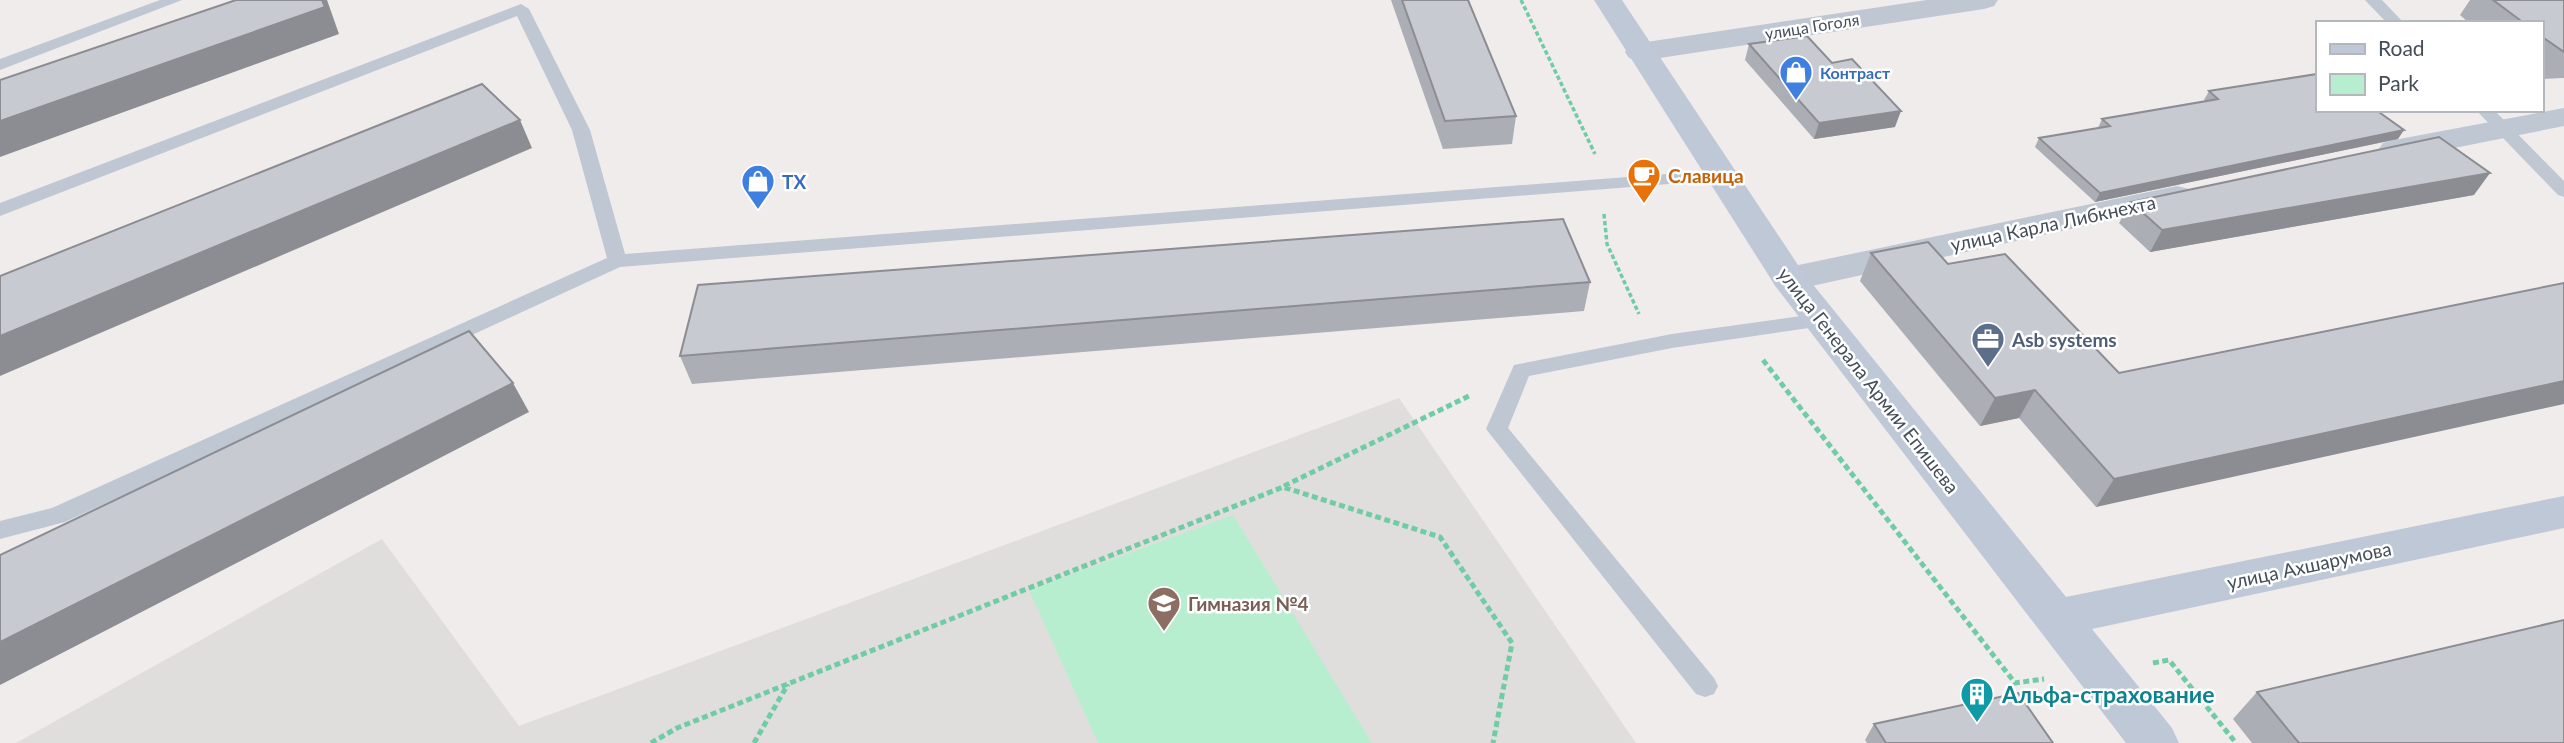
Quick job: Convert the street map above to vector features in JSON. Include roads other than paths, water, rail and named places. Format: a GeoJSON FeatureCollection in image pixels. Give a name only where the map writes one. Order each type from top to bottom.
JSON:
{"type":"FeatureCollection","features":[{"type":"Feature","properties":{"kind":"main road","name":"улица Генерала Армии Епишева"},"geometry":{"type":"LineString","coordinates":[[1608,0],[1719,175],[1789,279],[2155,743]]}},
{"type":"Feature","properties":{"kind":"main road","name":"улица Ахшарумова"},"geometry":{"type":"LineString","coordinates":[[2054,618],[2564,512]]}},
{"type":"Feature","properties":{"kind":"street","name":"улица Гоголя"},"geometry":{"type":"LineString","coordinates":[[1640,52],[1984,0]]}},
{"type":"Feature","properties":{"kind":"street"},"geometry":{"type":"LineString","coordinates":[[2364,157],[2492,119],[2564,117]]}},
{"type":"Feature","properties":{"kind":"street","name":"улица Карла Либкнехта"},"geometry":{"type":"LineString","coordinates":[[1789,279],[2214,189]]}},
{"type":"Feature","properties":{"kind":"lane"},"geometry":{"type":"LineString","coordinates":[[0,65],[174,0]]}},
{"type":"Feature","properties":{"kind":"lane"},"geometry":{"type":"LineString","coordinates":[[2373,0],[2394,21]]}},
{"type":"Feature","properties":{"kind":"lane"},"geometry":{"type":"LineString","coordinates":[[0,210],[527,5],[580,130],[617,261]]}},
{"type":"Feature","properties":{"kind":"lane"},"geometry":{"type":"LineString","coordinates":[[2492,119],[2564,191]]}},
{"type":"Feature","properties":{"kind":"lane"},"geometry":{"type":"LineString","coordinates":[[0,530],[57,516],[617,261],[1719,175]]}},
{"type":"Feature","properties":{"kind":"lane"},"geometry":{"type":"LineString","coordinates":[[1705,686],[1497,429],[1521,370],[1672,341],[1822,320]]}},
{"type":"Feature","properties":{"kind":"place","name":"Контраст"},"geometry":{"type":"Point","coordinates":[1796,102]}},
{"type":"Feature","properties":{"kind":"place","name":"Славица"},"geometry":{"type":"Point","coordinates":[1644,205]}},
{"type":"Feature","properties":{"kind":"place","name":"ТХ"},"geometry":{"type":"Point","coordinates":[758,211]}},
{"type":"Feature","properties":{"kind":"place","name":"Asb systems"},"geometry":{"type":"Point","coordinates":[1988,369]}},
{"type":"Feature","properties":{"kind":"place","name":"Гимназия №4"},"geometry":{"type":"Point","coordinates":[1164,633]}},
{"type":"Feature","properties":{"kind":"place","name":"Альфа-страхование"},"geometry":{"type":"Point","coordinates":[1977,724]}}]}
